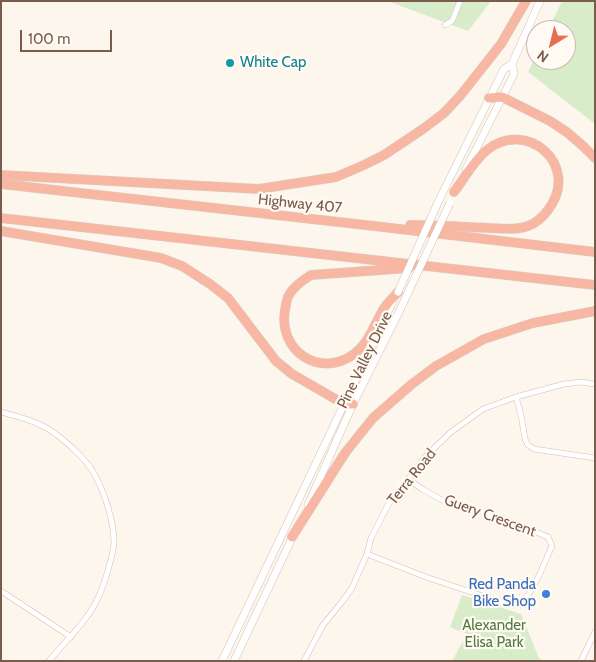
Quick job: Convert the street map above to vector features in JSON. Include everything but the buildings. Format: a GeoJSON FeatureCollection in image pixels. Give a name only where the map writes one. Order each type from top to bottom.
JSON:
{"type":"FeatureCollection","features":[{"type":"Feature","properties":{"kind":"highway"},"geometry":{"type":"LineString","coordinates":[[1,175],[259,189],[336,177],[364,166],[384,155],[444,113],[460,96],[501,44],[526,1]]}},
{"type":"Feature","properties":{"kind":"highway"},"geometry":{"type":"LineString","coordinates":[[489,98],[502,98],[550,122],[568,133],[595,158]]}},
{"type":"Feature","properties":{"kind":"highway"},"geometry":{"type":"LineString","coordinates":[[374,226],[430,225],[514,230],[526,227],[540,219],[554,202],[559,187],[558,170],[555,163],[539,147],[521,140],[508,139],[488,149],[454,192]]}},
{"type":"Feature","properties":{"kind":"highway","name":"Highway 407"},"geometry":{"type":"LineString","coordinates":[[1,184],[595,252]]}},
{"type":"Feature","properties":{"kind":"highway"},"geometry":{"type":"LineString","coordinates":[[1,218],[595,285]]}},
{"type":"Feature","properties":{"kind":"highway"},"geometry":{"type":"LineString","coordinates":[[1,231],[161,258],[182,266],[228,298],[276,361],[292,374],[349,404]]}},
{"type":"Feature","properties":{"kind":"highway"},"geometry":{"type":"LineString","coordinates":[[398,292],[364,345],[356,353],[335,363],[321,363],[300,355],[286,332],[283,320],[289,295],[301,281],[311,275],[434,267]]}},
{"type":"Feature","properties":{"kind":"highway"},"geometry":{"type":"LineString","coordinates":[[292,537],[345,453],[373,418],[436,366],[484,339],[533,322],[595,311]]}},
{"type":"Feature","properties":{"kind":"main road","name":"Pine Valley Drive"},"geometry":{"type":"LineString","coordinates":[[398,292],[440,198],[504,69],[512,64],[540,1]]}},
{"type":"Feature","properties":{"kind":"main road","name":"Pine Valley Drive"},"geometry":{"type":"LineString","coordinates":[[222,661],[349,404],[399,312],[454,192],[514,74],[512,64]]}},
{"type":"Feature","properties":{"kind":"main road","name":"Pine Valley Drive"},"geometry":{"type":"LineString","coordinates":[[234,661],[315,491],[389,306]]}},
{"type":"Feature","properties":{"kind":"street"},"geometry":{"type":"LineString","coordinates":[[445,25],[452,21],[460,1]]}},
{"type":"Feature","properties":{"kind":"street","name":"Terra Road"},"geometry":{"type":"LineString","coordinates":[[304,661],[323,625],[352,588],[367,554],[371,538],[388,505],[425,457],[459,426],[483,409],[516,397],[564,384],[581,382],[595,384]]}},
{"type":"Feature","properties":{"kind":"street"},"geometry":{"type":"LineString","coordinates":[[516,397],[528,445],[534,449],[595,458]]}},
{"type":"Feature","properties":{"kind":"street"},"geometry":{"type":"LineString","coordinates":[[1,412],[34,422],[57,434],[81,456],[92,470],[112,520],[114,544],[98,598],[71,637],[49,661]]}},
{"type":"Feature","properties":{"kind":"street","name":"Guery Crescent"},"geometry":{"type":"LineString","coordinates":[[367,554],[426,577],[510,605],[520,605],[527,598],[552,546],[548,538],[508,521],[440,499],[408,479]]}},
{"type":"Feature","properties":{"kind":"street"},"geometry":{"type":"LineString","coordinates":[[1,591],[71,637]]}},
{"type":"Feature","properties":{"kind":"street"},"geometry":{"type":"LineString","coordinates":[[581,661],[592,646],[595,632]]}},
{"type":"Feature","properties":{"kind":"green space"},"geometry":{"type":"Polygon","coordinates":[[[387,1],[491,1],[468,31],[387,1]]]}},
{"type":"Feature","properties":{"kind":"green space"},"geometry":{"type":"Polygon","coordinates":[[[562,1],[595,1],[595,124],[528,72],[529,70],[576,70],[576,20],[553,20],[562,1]]]}},
{"type":"Feature","properties":{"kind":"green space","name":"Alexander Elisa Park"},"geometry":{"type":"Polygon","coordinates":[[[462,595],[521,614],[539,658],[543,661],[452,661],[467,634],[450,627],[462,595]]]}},
{"type":"Feature","properties":{"kind":"place","name":"White Cap"},"geometry":{"type":"Point","coordinates":[230,63]}},
{"type":"Feature","properties":{"kind":"place","name":"Red Panda Bike Shop"},"geometry":{"type":"Point","coordinates":[546,594]}}]}
